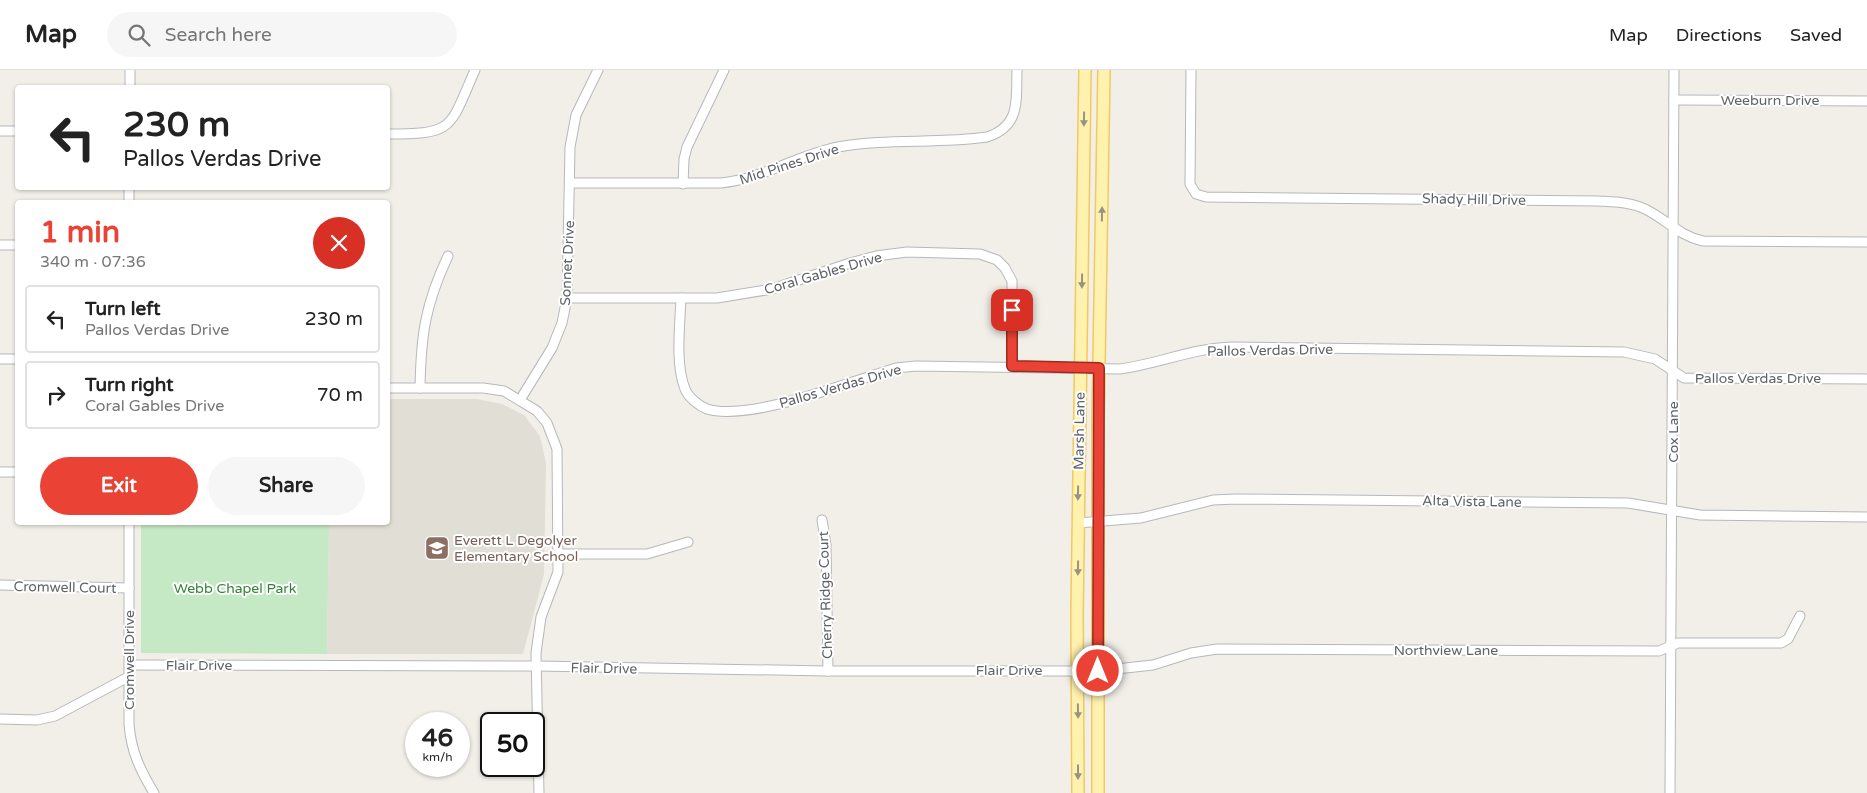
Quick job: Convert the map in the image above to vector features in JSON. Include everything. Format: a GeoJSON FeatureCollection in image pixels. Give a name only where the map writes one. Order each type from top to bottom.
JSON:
{"type":"FeatureCollection","features":[{"type":"Feature","properties":{"kind":"main road","name":"Marsh Lane"},"geometry":{"type":"LineString","coordinates":[[1078,793],[1078,522],[1085,70]]}},
{"type":"Feature","properties":{"kind":"main road","name":"Marsh Lane"},"geometry":{"type":"LineString","coordinates":[[1098,793],[1097,522],[1104,70]]}},
{"type":"Feature","properties":{"kind":"street"},"geometry":{"type":"LineString","coordinates":[[130,70],[130,85]]}},
{"type":"Feature","properties":{"kind":"street"},"geometry":{"type":"LineString","coordinates":[[390,134],[424,134],[446,126],[453,119],[475,70]]}},
{"type":"Feature","properties":{"kind":"street","name":"Sonnet Drive"},"geometry":{"type":"LineString","coordinates":[[520,400],[552,348],[562,323],[567,298],[570,147],[576,115],[598,70]]}},
{"type":"Feature","properties":{"kind":"street"},"geometry":{"type":"LineString","coordinates":[[683,184],[684,160],[687,147],[724,70]]}},
{"type":"Feature","properties":{"kind":"street","name":"Mid Pines Drive"},"geometry":{"type":"LineString","coordinates":[[570,183],[683,184],[742,181],[834,148],[863,142],[971,139],[997,134],[1008,126],[1016,109],[1017,70]]}},
{"type":"Feature","properties":{"kind":"street","name":"Shady Hill Drive"},"geometry":{"type":"LineString","coordinates":[[1191,70],[1190,184],[1196,194],[1206,197],[1598,200],[1633,204],[1647,210],[1683,235],[1703,241],[1867,242]]}},
{"type":"Feature","properties":{"kind":"street","name":"Cox Lane"},"geometry":{"type":"LineString","coordinates":[[1670,793],[1674,70]]}},
{"type":"Feature","properties":{"kind":"street","name":"Weeburn Drive"},"geometry":{"type":"LineString","coordinates":[[1674,100],[1867,101]]}},
{"type":"Feature","properties":{"kind":"street"},"geometry":{"type":"LineString","coordinates":[[0,131],[15,131]]}},
{"type":"Feature","properties":{"kind":"street"},"geometry":{"type":"LineString","coordinates":[[0,245],[15,245]]}},
{"type":"Feature","properties":{"kind":"street","name":"Coral Gables Drive"},"geometry":{"type":"LineString","coordinates":[[567,298],[717,298],[772,289],[876,256],[907,252],[980,254],[997,260],[1005,268],[1012,281],[1012,366]]}},
{"type":"Feature","properties":{"kind":"street"},"geometry":{"type":"LineString","coordinates":[[420,388],[424,318],[448,256]]}},
{"type":"Feature","properties":{"kind":"street","name":"Pallos Verdas Drive"},"geometry":{"type":"LineString","coordinates":[[680,298],[680,374],[686,391],[692,399],[706,409],[732,410],[780,404],[896,368],[916,366],[1012,366],[1120,369],[1150,365],[1197,351],[1232,347],[1624,352],[1655,360],[1684,378],[1867,379]]}},
{"type":"Feature","properties":{"kind":"street"},"geometry":{"type":"LineString","coordinates":[[0,358],[15,359]]}},
{"type":"Feature","properties":{"kind":"street"},"geometry":{"type":"LineString","coordinates":[[390,388],[483,388],[504,392],[537,411],[547,424],[557,449],[558,572],[541,617],[536,666],[539,793]]}},
{"type":"Feature","properties":{"kind":"street"},"geometry":{"type":"LineString","coordinates":[[0,472],[15,472]]}},
{"type":"Feature","properties":{"kind":"street","name":"Alta Vista Lane"},"geometry":{"type":"LineString","coordinates":[[1078,522],[1141,518],[1205,502],[1236,499],[1628,503],[1700,515],[1867,517]]}},
{"type":"Feature","properties":{"kind":"street","name":"Cherry Ridge Court"},"geometry":{"type":"LineString","coordinates":[[822,520],[826,545],[828,671]]}},
{"type":"Feature","properties":{"kind":"street","name":"Cromwell Drive"},"geometry":{"type":"LineString","coordinates":[[129,525],[129,724],[132,749],[138,765],[154,793]]}},
{"type":"Feature","properties":{"kind":"street"},"geometry":{"type":"LineString","coordinates":[[558,554],[647,554],[688,542]]}},
{"type":"Feature","properties":{"kind":"street","name":"Cromwell Court"},"geometry":{"type":"LineString","coordinates":[[0,585],[129,588]]}},
{"type":"Feature","properties":{"kind":"street","name":"Northview Lane"},"geometry":{"type":"LineString","coordinates":[[1077,670],[1098,671],[1152,665],[1191,653],[1218,649],[1659,651],[1678,643],[1781,643],[1788,639],[1800,616]]}},
{"type":"Feature","properties":{"kind":"street","name":"Flair Drive"},"geometry":{"type":"LineString","coordinates":[[130,665],[536,666],[828,671],[1077,670]]}},
{"type":"Feature","properties":{"kind":"street"},"geometry":{"type":"LineString","coordinates":[[0,720],[37,720],[55,716],[130,676]]}},
{"type":"Feature","properties":{"kind":"shaded area","name":"Everett L Degolyer Elementary School"},"geometry":{"type":"Polygon","coordinates":[[[390,399],[477,399],[502,404],[524,415],[540,436],[546,463],[544,574],[523,654],[327,654],[329,525],[390,525],[390,399]]]}},
{"type":"Feature","properties":{"kind":"green space","name":"Webb Chapel Park"},"geometry":{"type":"Polygon","coordinates":[[[141,525],[329,525],[327,654],[141,653],[141,525]]]}},
{"type":"Feature","properties":{"kind":"place","name":"Everett L Degolyer Elementary School"},"geometry":{"type":"Point","coordinates":[437,548]}},
{"type":"Feature","properties":{"kind":"route"},"geometry":{"type":"LineString","coordinates":[[1012,310],[1012,366],[1099,368],[1098,671]]}}]}
